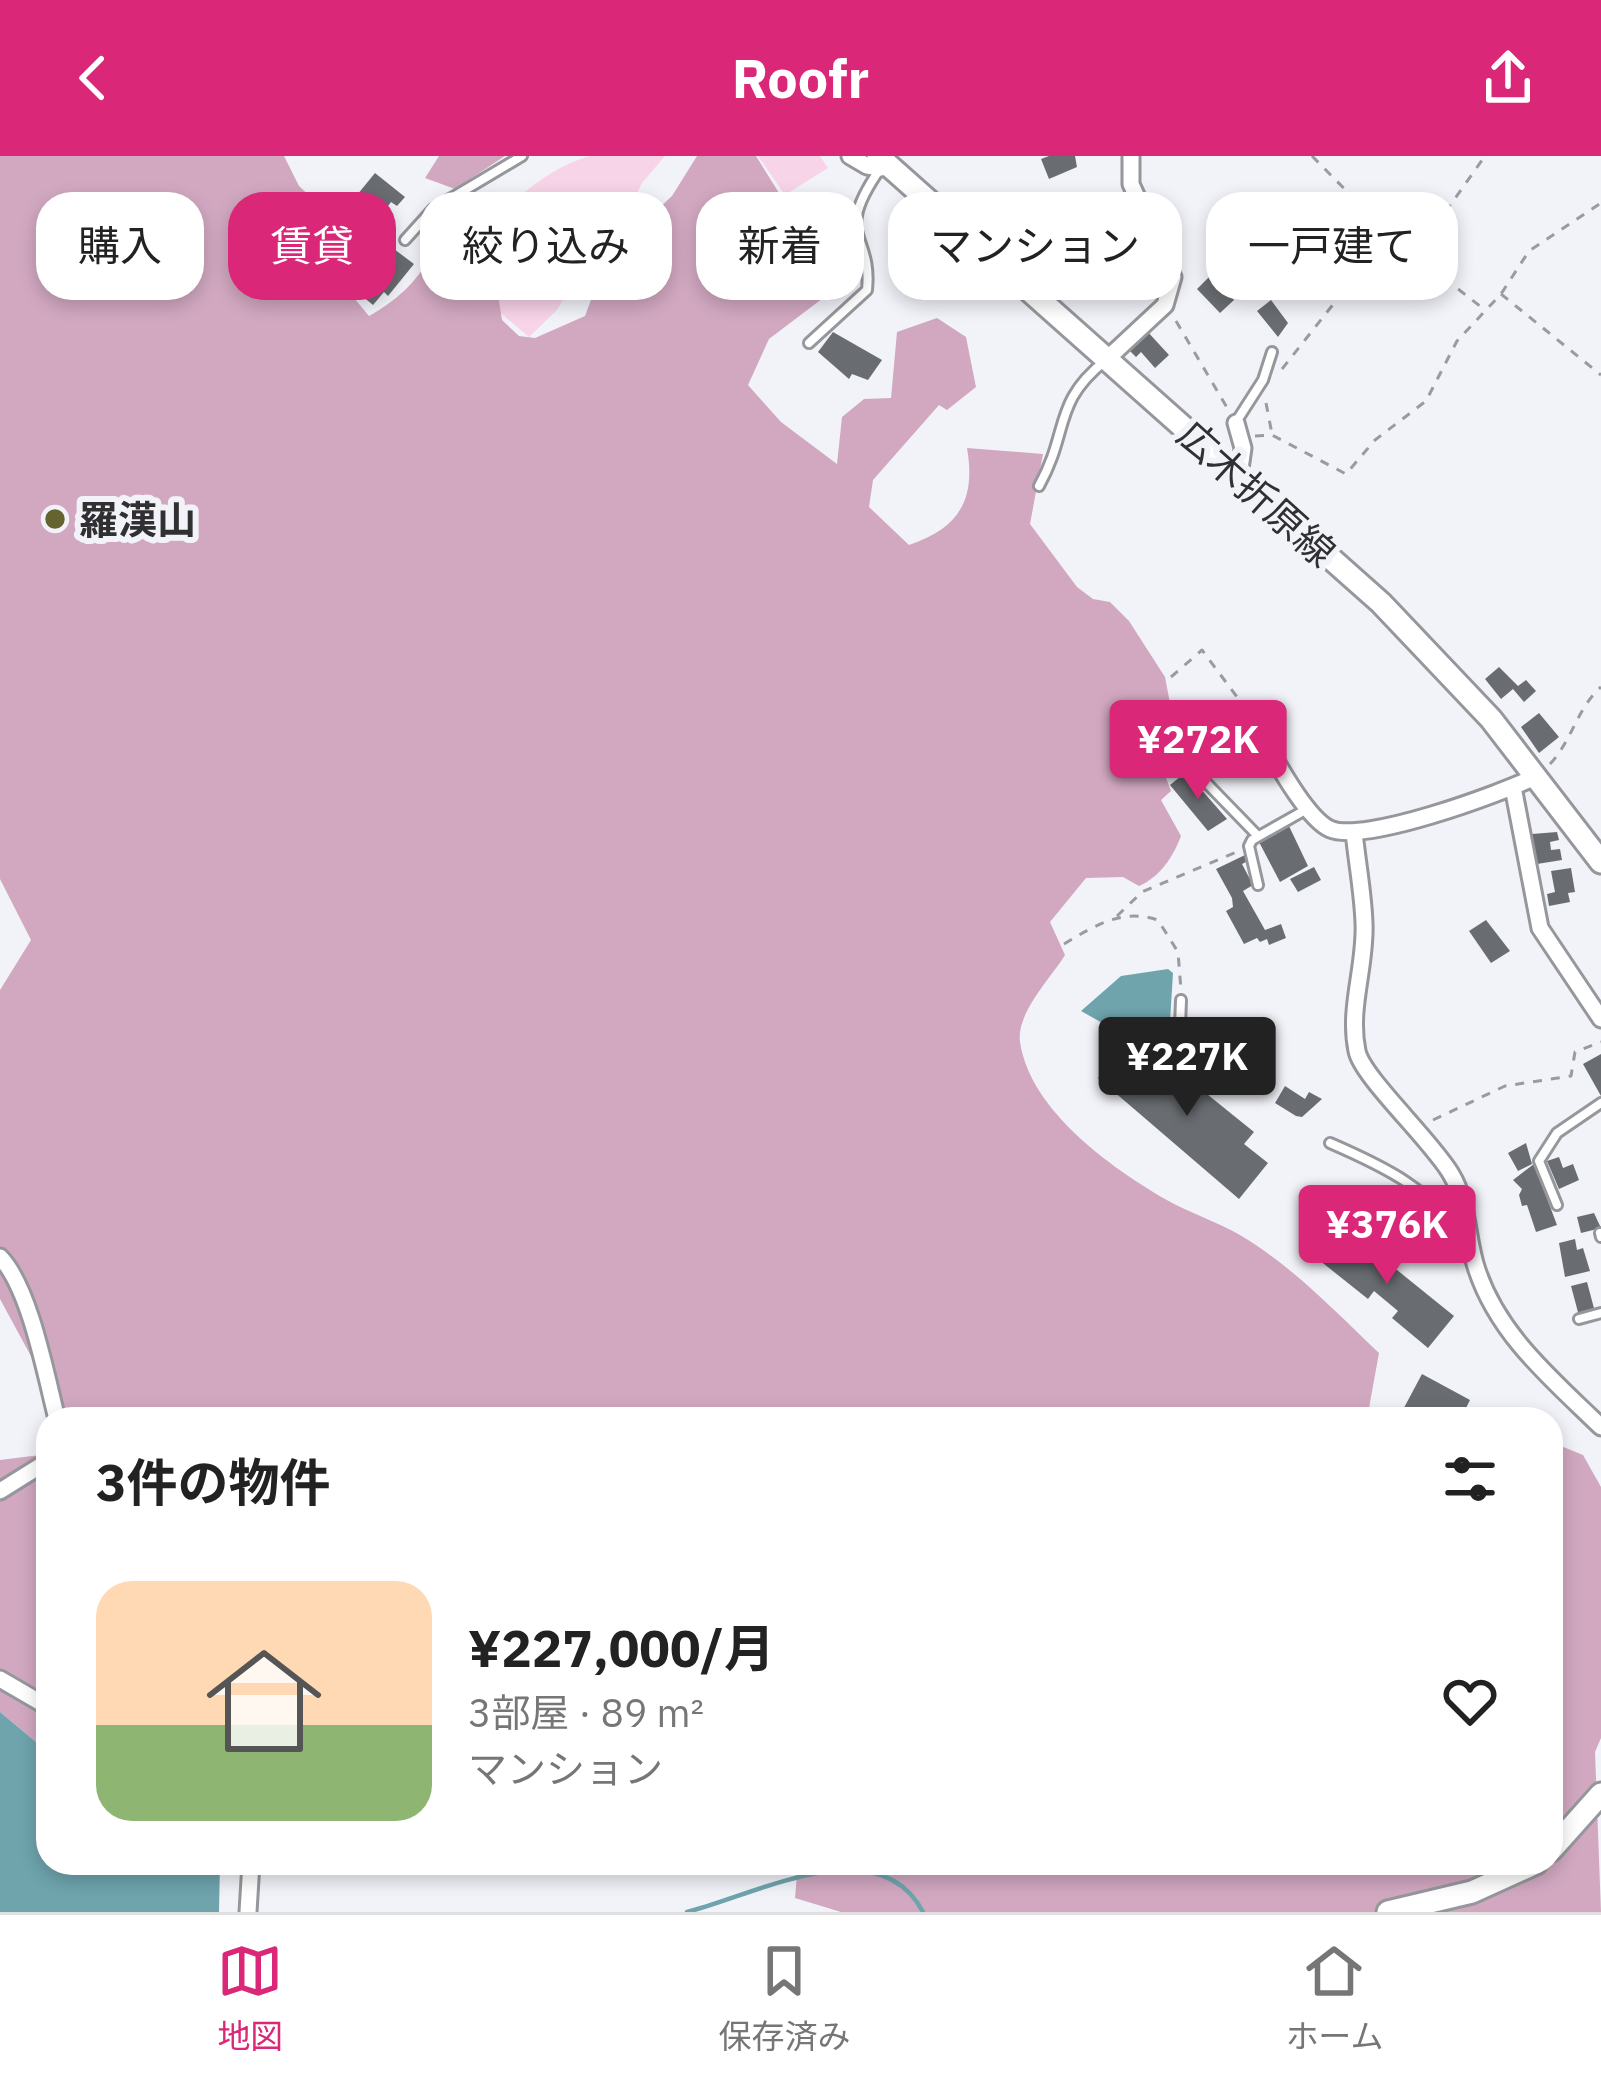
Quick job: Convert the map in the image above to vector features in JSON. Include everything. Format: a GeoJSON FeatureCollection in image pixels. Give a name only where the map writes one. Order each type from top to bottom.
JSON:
{"type":"FeatureCollection","features":[{"type":"Feature","properties":{"kind":"main road","name":"広木折原線"},"geometry":{"type":"LineString","coordinates":[[881,162],[1239,476],[1436,658],[1601,862]]}},
{"type":"Feature","properties":{"kind":"main road"},"geometry":{"type":"LineString","coordinates":[[1563,1837],[1601,1795]]}},
{"type":"Feature","properties":{"kind":"main road"},"geometry":{"type":"LineString","coordinates":[[1388,1912],[1472,1892],[1510,1875]]}},
{"type":"Feature","properties":{"kind":"street"},"geometry":{"type":"LineString","coordinates":[[850,156],[867,166],[881,162]]}},
{"type":"Feature","properties":{"kind":"street"},"geometry":{"type":"LineString","coordinates":[[1107,359],[1165,304],[1173,277],[1130,184],[1131,156]]}},
{"type":"Feature","properties":{"kind":"street"},"geometry":{"type":"LineString","coordinates":[[1239,429],[1239,476]]}},
{"type":"Feature","properties":{"kind":"street"},"geometry":{"type":"LineString","coordinates":[[1250,716],[1308,808],[1330,830],[1354,832],[1412,821],[1535,777]]}},
{"type":"Feature","properties":{"kind":"street"},"geometry":{"type":"LineString","coordinates":[[1513,787],[1540,928],[1601,1019]]}},
{"type":"Feature","properties":{"kind":"street"},"geometry":{"type":"LineString","coordinates":[[1354,832],[1365,926],[1355,996],[1356,1050],[1364,1071],[1413,1123],[1453,1176],[1471,1229],[1474,1259],[1516,1343],[1601,1427]]}},
{"type":"Feature","properties":{"kind":"street"},"geometry":{"type":"LineString","coordinates":[[0,1257],[10,1267],[22,1300],[53,1407]]}},
{"type":"Feature","properties":{"kind":"street"},"geometry":{"type":"LineString","coordinates":[[0,1491],[36,1468]]}},
{"type":"Feature","properties":{"kind":"street"},"geometry":{"type":"LineString","coordinates":[[0,1679],[36,1700]]}},
{"type":"Feature","properties":{"kind":"street"},"geometry":{"type":"LineString","coordinates":[[248,1912],[250,1875]]}},
{"type":"Feature","properties":{"kind":"lane"},"geometry":{"type":"LineString","coordinates":[[405,240],[433,209],[522,156]]}},
{"type":"Feature","properties":{"kind":"lane"},"geometry":{"type":"LineString","coordinates":[[808,343],[867,290],[869,273],[854,224],[881,162]]}},
{"type":"Feature","properties":{"kind":"lane"},"geometry":{"type":"LineString","coordinates":[[1239,429],[1272,352]]}},
{"type":"Feature","properties":{"kind":"lane"},"geometry":{"type":"LineString","coordinates":[[1039,486],[1061,440],[1064,408],[1073,389],[1107,359]]}},
{"type":"Feature","properties":{"kind":"lane"},"geometry":{"type":"LineString","coordinates":[[1192,768],[1256,835]]}},
{"type":"Feature","properties":{"kind":"lane"},"geometry":{"type":"LineString","coordinates":[[1258,884],[1249,847],[1256,835],[1308,808]]}},
{"type":"Feature","properties":{"kind":"lane"},"geometry":{"type":"LineString","coordinates":[[1179,1053],[1181,1000]]}},
{"type":"Feature","properties":{"kind":"lane"},"geometry":{"type":"LineString","coordinates":[[1557,1205],[1539,1161],[1557,1133],[1601,1103]]}},
{"type":"Feature","properties":{"kind":"lane"},"geometry":{"type":"LineString","coordinates":[[1330,1143],[1367,1159],[1437,1203],[1474,1259]]}},
{"type":"Feature","properties":{"kind":"lane"},"geometry":{"type":"LineString","coordinates":[[1579,1319],[1601,1313]]}},
{"type":"Feature","properties":{"kind":"path"},"geometry":{"type":"LineString","coordinates":[[1312,156],[1348,192]]}},
{"type":"Feature","properties":{"kind":"path"},"geometry":{"type":"LineString","coordinates":[[1458,194],[1485,156]]}},
{"type":"Feature","properties":{"kind":"path"},"geometry":{"type":"LineString","coordinates":[[1165,304],[1239,429],[1273,435],[1346,474],[1376,440],[1426,401],[1456,340],[1501,294],[1529,251],[1601,203]]}},
{"type":"Feature","properties":{"kind":"path"},"geometry":{"type":"LineString","coordinates":[[1458,289],[1485,310]]}},
{"type":"Feature","properties":{"kind":"path"},"geometry":{"type":"LineString","coordinates":[[1501,294],[1601,375]]}},
{"type":"Feature","properties":{"kind":"path"},"geometry":{"type":"LineString","coordinates":[[1273,379],[1336,300]]}},
{"type":"Feature","properties":{"kind":"path"},"geometry":{"type":"LineString","coordinates":[[1265,392],[1273,435]]}},
{"type":"Feature","properties":{"kind":"path"},"geometry":{"type":"LineString","coordinates":[[1172,677],[1202,650],[1250,716]]}},
{"type":"Feature","properties":{"kind":"path"},"geometry":{"type":"LineString","coordinates":[[1535,777],[1565,748],[1584,705],[1601,687]]}},
{"type":"Feature","properties":{"kind":"path"},"geometry":{"type":"LineString","coordinates":[[1064,944],[1115,917],[1142,892],[1249,847]]}},
{"type":"Feature","properties":{"kind":"path"},"geometry":{"type":"LineString","coordinates":[[1115,917],[1146,916],[1167,930],[1180,964],[1181,1000]]}},
{"type":"Feature","properties":{"kind":"path"},"geometry":{"type":"LineString","coordinates":[[1413,1123],[1431,1120],[1505,1086],[1570,1076],[1575,1052],[1601,1042]]}},
{"type":"Feature","properties":{"kind":"shaded area"},"geometry":{"type":"Polygon","coordinates":[[[0,156],[284,156],[305,192],[228,192],[228,300],[356,300],[369,316],[396,300],[420,273],[420,300],[499,300],[502,320],[519,336],[535,338],[585,316],[591,300],[672,300],[672,196],[697,156],[756,156],[778,192],[696,192],[696,300],[820,300],[769,339],[748,385],[781,422],[837,464],[842,417],[864,399],[891,398],[897,332],[937,318],[966,337],[976,387],[947,410],[939,405],[873,480],[869,507],[909,545],[940,530],[960,510],[969,483],[967,448],[1043,454],[1030,524],[1077,587],[1093,599],[1110,602],[1129,621],[1165,677],[1172,714],[1161,719],[1146,717],[1133,727],[1141,774],[1148,777],[1163,770],[1171,791],[1161,800],[1181,836],[1165,865],[1147,882],[1139,886],[1123,877],[1086,878],[1050,922],[1065,955],[1023,1019],[1020,1042],[1027,1067],[1056,1113],[1098,1153],[1165,1199],[1259,1247],[1379,1353],[1369,1407],[58,1407],[0,1299],[0,990],[31,940],[0,879],[0,156]]]}},
{"type":"Feature","properties":{"kind":"shaded area"},"geometry":{"type":"Polygon","coordinates":[[[439,156],[505,156],[455,189],[425,178],[439,156]]]}},
{"type":"Feature","properties":{"kind":"shaded area"},"geometry":{"type":"Polygon","coordinates":[[[590,156],[665,156],[638,192],[526,192],[566,165],[590,156]]]}},
{"type":"Feature","properties":{"kind":"shaded area"},"geometry":{"type":"Polygon","coordinates":[[[758,156],[820,156],[828,168],[783,192],[758,156]]]}},
{"type":"Feature","properties":{"kind":"shaded area"},"geometry":{"type":"Polygon","coordinates":[[[495,300],[563,300],[529,337],[497,310],[495,300]]]}},
{"type":"Feature","properties":{"kind":"shaded area"},"geometry":{"type":"Polygon","coordinates":[[[1563,1447],[1583,1455],[1601,1487],[1601,1738],[1595,1752],[1601,1912],[841,1912],[795,1898],[797,1875],[1563,1875],[1563,1447]]]}},
{"type":"Feature","properties":{"kind":"shaded area"},"geometry":{"type":"Polygon","coordinates":[[[36,1456],[36,1742],[0,1712],[0,1460],[36,1456]]]}},
{"type":"Feature","properties":{"kind":"water"},"geometry":{"type":"Polygon","coordinates":[[[1168,969],[1173,973],[1169,1038],[1163,1045],[1138,1043],[1081,1011],[1121,976],[1168,969]]]}},
{"type":"Feature","properties":{"kind":"water"},"geometry":{"type":"Polygon","coordinates":[[[0,1712],[36,1742],[36,1875],[220,1875],[219,1912],[0,1912],[0,1712]]]}},
{"type":"Feature","properties":{"kind":"building"},"geometry":{"type":"Polygon","coordinates":[[[1075,156],[1077,167],[1049,179],[1041,159],[1075,156]]]}},
{"type":"Feature","properties":{"kind":"building"},"geometry":{"type":"Polygon","coordinates":[[[375,173],[405,197],[397,206],[396,192],[359,192],[375,173]]]}},
{"type":"Feature","properties":{"kind":"building"},"geometry":{"type":"Polygon","coordinates":[[[396,250],[414,264],[396,286],[396,250]]]}},
{"type":"Feature","properties":{"kind":"building"},"geometry":{"type":"Polygon","coordinates":[[[1208,300],[1234,300],[1220,313],[1208,300]]]}},
{"type":"Feature","properties":{"kind":"building"},"geometry":{"type":"Polygon","coordinates":[[[1271,300],[1288,323],[1278,337],[1257,311],[1271,300]]]}},
{"type":"Feature","properties":{"kind":"building"},"geometry":{"type":"Polygon","coordinates":[[[1146,330],[1169,355],[1155,368],[1141,352],[1136,357],[1127,348],[1146,330]]]}},
{"type":"Feature","properties":{"kind":"building"},"geometry":{"type":"Polygon","coordinates":[[[833,332],[882,360],[868,380],[852,374],[849,379],[818,352],[833,332]]]}},
{"type":"Feature","properties":{"kind":"building"},"geometry":{"type":"Polygon","coordinates":[[[1499,667],[1518,686],[1526,680],[1536,691],[1524,702],[1513,689],[1501,699],[1485,679],[1499,667]]]}},
{"type":"Feature","properties":{"kind":"building"},"geometry":{"type":"Polygon","coordinates":[[[1539,713],[1559,737],[1539,753],[1521,727],[1539,713]]]}},
{"type":"Feature","properties":{"kind":"building"},"geometry":{"type":"Polygon","coordinates":[[[1226,717],[1242,733],[1238,735],[1242,741],[1228,751],[1211,728],[1226,717]]]}},
{"type":"Feature","properties":{"kind":"building"},"geometry":{"type":"Polygon","coordinates":[[[1168,726],[1183,751],[1170,759],[1156,734],[1168,726]]]}},
{"type":"Feature","properties":{"kind":"building"},"geometry":{"type":"Polygon","coordinates":[[[1186,772],[1227,819],[1208,831],[1170,785],[1186,772]]]}},
{"type":"Feature","properties":{"kind":"building"},"geometry":{"type":"Polygon","coordinates":[[[1289,826],[1308,866],[1280,882],[1259,842],[1289,826]]]}},
{"type":"Feature","properties":{"kind":"building"},"geometry":{"type":"Polygon","coordinates":[[[1557,832],[1559,840],[1550,842],[1551,850],[1560,849],[1562,860],[1537,864],[1532,834],[1557,832]]]}},
{"type":"Feature","properties":{"kind":"building"},"geometry":{"type":"Polygon","coordinates":[[[1245,855],[1248,861],[1242,864],[1253,885],[1243,891],[1265,930],[1281,924],[1286,938],[1269,945],[1267,939],[1260,942],[1257,938],[1244,944],[1226,911],[1233,907],[1232,898],[1216,869],[1245,855]]]}},
{"type":"Feature","properties":{"kind":"building"},"geometry":{"type":"Polygon","coordinates":[[[1314,867],[1321,880],[1298,892],[1290,879],[1314,867]]]}},
{"type":"Feature","properties":{"kind":"building"},"geometry":{"type":"Polygon","coordinates":[[[1571,868],[1575,892],[1568,893],[1570,902],[1549,906],[1547,894],[1555,892],[1551,871],[1571,868]]]}},
{"type":"Feature","properties":{"kind":"building"},"geometry":{"type":"Polygon","coordinates":[[[1486,920],[1510,951],[1491,963],[1469,931],[1486,920]]]}},
{"type":"Feature","properties":{"kind":"building"},"geometry":{"type":"Polygon","coordinates":[[[1123,1046],[1156,1073],[1166,1061],[1254,1132],[1244,1144],[1268,1163],[1239,1199],[1098,1078],[1123,1046]]]}},
{"type":"Feature","properties":{"kind":"building"},"geometry":{"type":"Polygon","coordinates":[[[1601,1054],[1601,1096],[1583,1064],[1601,1054]]]}},
{"type":"Feature","properties":{"kind":"building"},"geometry":{"type":"Polygon","coordinates":[[[1285,1086],[1305,1099],[1309,1092],[1322,1099],[1302,1117],[1296,1116],[1275,1103],[1285,1086]]]}},
{"type":"Feature","properties":{"kind":"building"},"geometry":{"type":"Polygon","coordinates":[[[1526,1143],[1532,1164],[1518,1171],[1508,1153],[1526,1143]]]}},
{"type":"Feature","properties":{"kind":"building"},"geometry":{"type":"Polygon","coordinates":[[[1559,1157],[1563,1168],[1573,1164],[1579,1180],[1559,1189],[1547,1161],[1559,1157]]]}},
{"type":"Feature","properties":{"kind":"building"},"geometry":{"type":"Polygon","coordinates":[[[1534,1164],[1557,1225],[1536,1232],[1527,1205],[1522,1206],[1522,1189],[1513,1180],[1534,1164]]]}},
{"type":"Feature","properties":{"kind":"building"},"geometry":{"type":"Polygon","coordinates":[[[1594,1213],[1601,1228],[1581,1233],[1577,1217],[1594,1213]]]}},
{"type":"Feature","properties":{"kind":"building"},"geometry":{"type":"Polygon","coordinates":[[[1345,1228],[1454,1316],[1428,1348],[1392,1318],[1398,1311],[1374,1291],[1368,1299],[1319,1260],[1345,1228]]]}},
{"type":"Feature","properties":{"kind":"building"},"geometry":{"type":"Polygon","coordinates":[[[1575,1239],[1590,1271],[1565,1277],[1559,1243],[1575,1239]]]}},
{"type":"Feature","properties":{"kind":"building"},"geometry":{"type":"Polygon","coordinates":[[[1587,1282],[1595,1312],[1579,1316],[1571,1286],[1587,1282]]]}},
{"type":"Feature","properties":{"kind":"building"},"geometry":{"type":"Polygon","coordinates":[[[1422,1374],[1470,1400],[1466,1407],[1404,1407],[1422,1374]]]}},
{"type":"Feature","properties":{"kind":"waterway"},"geometry":{"type":"LineString","coordinates":[[687,1912],[810,1875]]}},
{"type":"Feature","properties":{"kind":"waterway"},"geometry":{"type":"LineString","coordinates":[[879,1875],[903,1887],[923,1912]]}},
{"type":"Feature","properties":{"kind":"place","name":"羅漢山"},"geometry":{"type":"Point","coordinates":[55,519]}}]}
